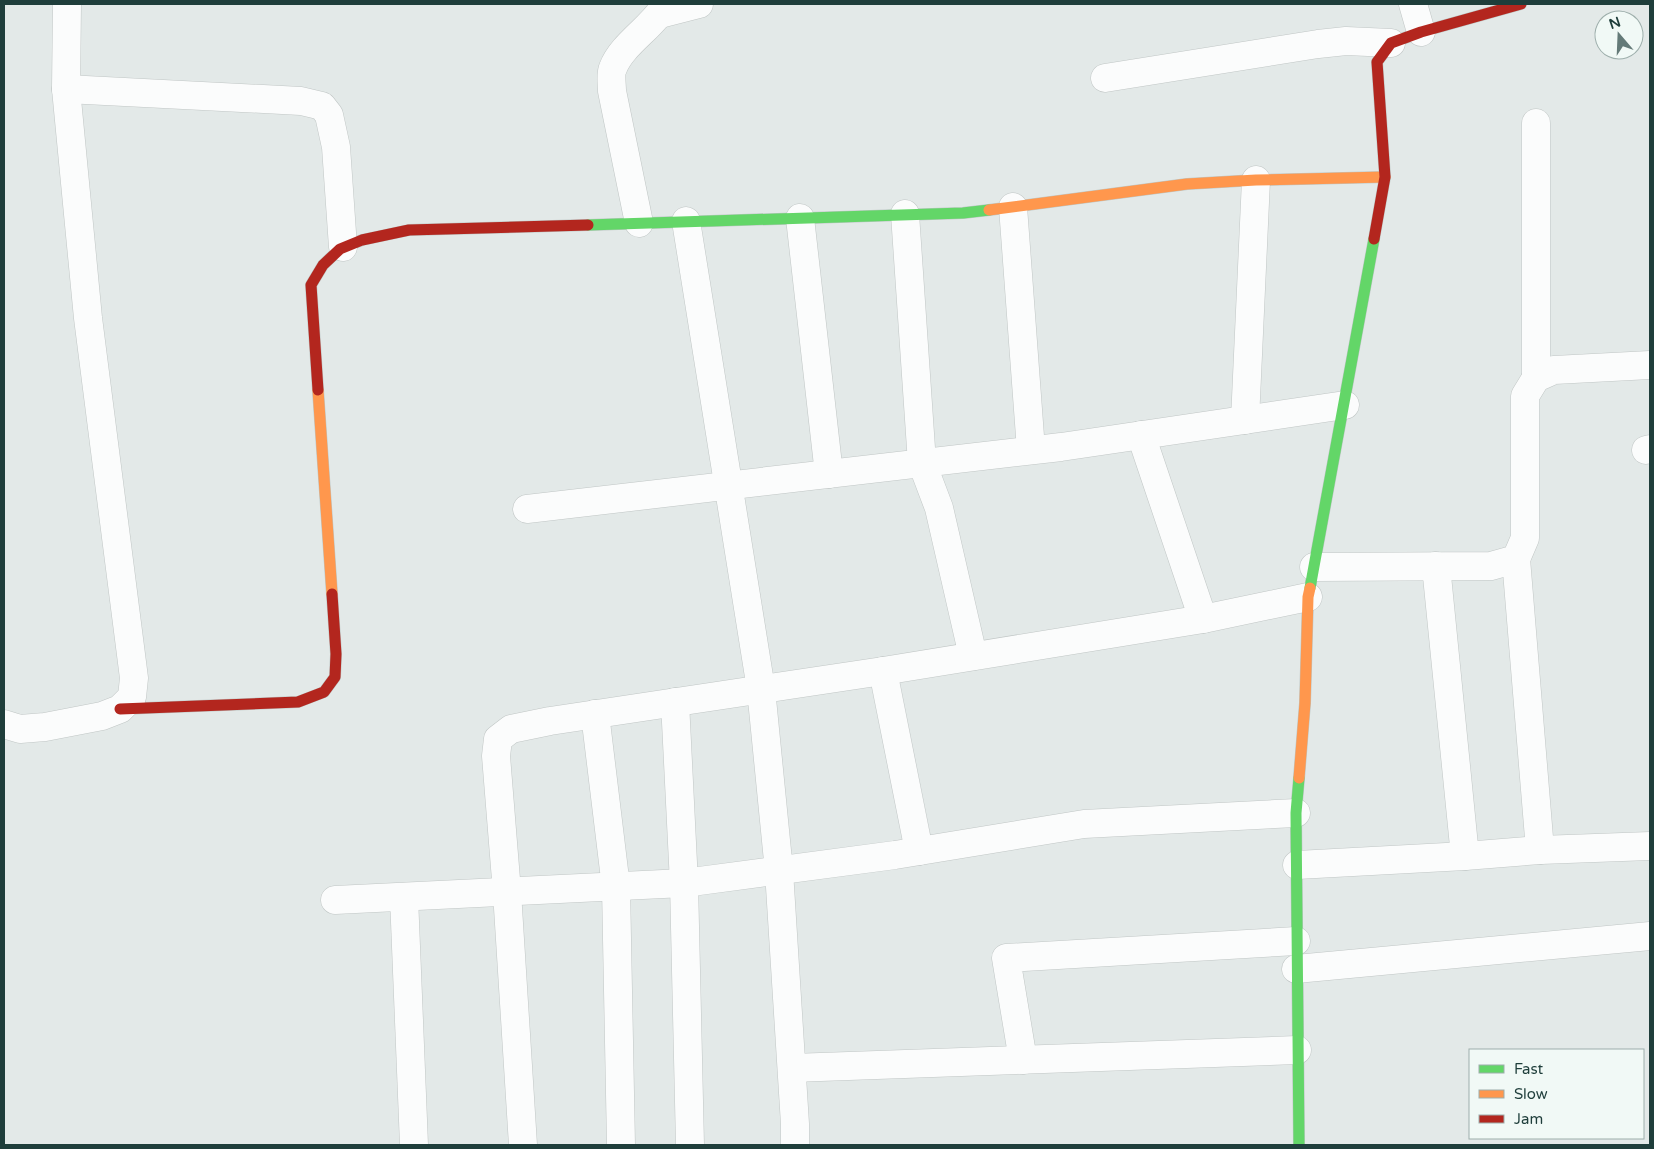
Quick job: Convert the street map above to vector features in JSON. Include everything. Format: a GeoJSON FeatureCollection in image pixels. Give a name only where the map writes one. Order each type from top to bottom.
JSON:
{"type":"FeatureCollection","features":[{"type":"Feature","properties":{"kind":"street"},"geometry":{"type":"LineString","coordinates":[[67,4],[66,89],[88,318],[134,678],[132,697],[120,709]]}},
{"type":"Feature","properties":{"kind":"street"},"geometry":{"type":"LineString","coordinates":[[638,223],[612,91],[612,69],[619,56],[663,9],[698,4]]}},
{"type":"Feature","properties":{"kind":"street"},"geometry":{"type":"LineString","coordinates":[[1413,4],[1421,32]]}},
{"type":"Feature","properties":{"kind":"street"},"geometry":{"type":"LineString","coordinates":[[1105,78],[1318,44],[1346,41],[1390,43],[1421,32],[1521,4]]}},
{"type":"Feature","properties":{"kind":"street"},"geometry":{"type":"LineString","coordinates":[[1299,1145],[1296,813],[1305,703],[1308,597],[1385,177],[1377,62],[1390,43]]}},
{"type":"Feature","properties":{"kind":"street"},"geometry":{"type":"LineString","coordinates":[[66,89],[301,101],[322,106],[329,115],[336,147],[343,247]]}},
{"type":"Feature","properties":{"kind":"street"},"geometry":{"type":"LineString","coordinates":[[1536,123],[1536,378]]}},
{"type":"Feature","properties":{"kind":"street"},"geometry":{"type":"LineString","coordinates":[[4,723],[20,729],[45,727],[102,716],[120,709],[298,702],[324,692],[335,677],[336,654],[311,285],[324,264],[343,247],[368,237],[409,230],[963,213],[1187,184],[1256,180],[1385,177]]}},
{"type":"Feature","properties":{"kind":"street"},"geometry":{"type":"LineString","coordinates":[[1245,420],[1256,180]]}},
{"type":"Feature","properties":{"kind":"street"},"geometry":{"type":"LineString","coordinates":[[1013,207],[1031,450]]}},
{"type":"Feature","properties":{"kind":"street"},"geometry":{"type":"LineString","coordinates":[[905,214],[922,463],[939,508],[973,656]]}},
{"type":"Feature","properties":{"kind":"street"},"geometry":{"type":"LineString","coordinates":[[800,218],[829,474]]}},
{"type":"Feature","properties":{"kind":"street"},"geometry":{"type":"LineString","coordinates":[[686,221],[762,689],[779,871],[795,1145]]}},
{"type":"Feature","properties":{"kind":"street"},"geometry":{"type":"LineString","coordinates":[[1540,850],[1516,559],[1525,538],[1524,396],[1536,378],[1554,370],[1650,365]]}},
{"type":"Feature","properties":{"kind":"street"},"geometry":{"type":"LineString","coordinates":[[527,509],[1031,450],[1344,405]]}},
{"type":"Feature","properties":{"kind":"street"},"geometry":{"type":"LineString","coordinates":[[1141,435],[1203,619]]}},
{"type":"Feature","properties":{"kind":"street"},"geometry":{"type":"LineString","coordinates":[[1314,567],[1491,566],[1516,559]]}},
{"type":"Feature","properties":{"kind":"street"},"geometry":{"type":"LineString","coordinates":[[1436,566],[1465,856]]}},
{"type":"Feature","properties":{"kind":"street"},"geometry":{"type":"LineString","coordinates":[[524,1145],[496,756],[498,739],[511,729],[595,714],[883,671],[1203,619],[1308,597]]}},
{"type":"Feature","properties":{"kind":"street"},"geometry":{"type":"LineString","coordinates":[[883,671],[919,851]]}},
{"type":"Feature","properties":{"kind":"street"},"geometry":{"type":"LineString","coordinates":[[675,702],[684,883],[690,1145]]}},
{"type":"Feature","properties":{"kind":"street"},"geometry":{"type":"LineString","coordinates":[[595,714],[616,887],[621,1145]]}},
{"type":"Feature","properties":{"kind":"street"},"geometry":{"type":"LineString","coordinates":[[336,900],[684,883],[919,851],[1084,824],[1296,813]]}},
{"type":"Feature","properties":{"kind":"street"},"geometry":{"type":"LineString","coordinates":[[1297,865],[1540,850],[1650,846]]}},
{"type":"Feature","properties":{"kind":"street"},"geometry":{"type":"LineString","coordinates":[[404,897],[414,1145]]}},
{"type":"Feature","properties":{"kind":"street"},"geometry":{"type":"LineString","coordinates":[[1296,969],[1650,936]]}},
{"type":"Feature","properties":{"kind":"street"},"geometry":{"type":"LineString","coordinates":[[1023,1060],[1006,958],[1296,941]]}},
{"type":"Feature","properties":{"kind":"street"},"geometry":{"type":"LineString","coordinates":[[792,1068],[1297,1050]]}},
{"type":"Feature","properties":{"kind":"traffic: fast"},"geometry":{"type":"LineString","coordinates":[[588,225],[963,213],[989,210]]}},
{"type":"Feature","properties":{"kind":"traffic: fast"},"geometry":{"type":"LineString","coordinates":[[1310,588],[1374,239]]}},
{"type":"Feature","properties":{"kind":"traffic: fast"},"geometry":{"type":"LineString","coordinates":[[1299,778],[1296,813],[1299,1145]]}},
{"type":"Feature","properties":{"kind":"traffic: slow"},"geometry":{"type":"LineString","coordinates":[[989,210],[1187,184],[1256,180],[1385,177]]}},
{"type":"Feature","properties":{"kind":"traffic: slow"},"geometry":{"type":"LineString","coordinates":[[318,390],[332,594]]}},
{"type":"Feature","properties":{"kind":"traffic: slow"},"geometry":{"type":"LineString","coordinates":[[1299,778],[1305,703],[1308,597],[1310,588]]}},
{"type":"Feature","properties":{"kind":"traffic: jam"},"geometry":{"type":"LineString","coordinates":[[1374,239],[1385,177],[1377,62],[1391,43],[1421,32],[1521,4]]}},
{"type":"Feature","properties":{"kind":"traffic: jam"},"geometry":{"type":"LineString","coordinates":[[318,390],[311,285],[323,265],[340,249],[362,240],[409,230],[588,225]]}},
{"type":"Feature","properties":{"kind":"traffic: jam"},"geometry":{"type":"LineString","coordinates":[[120,709],[298,702],[324,692],[335,677],[336,654],[332,594]]}}]}
